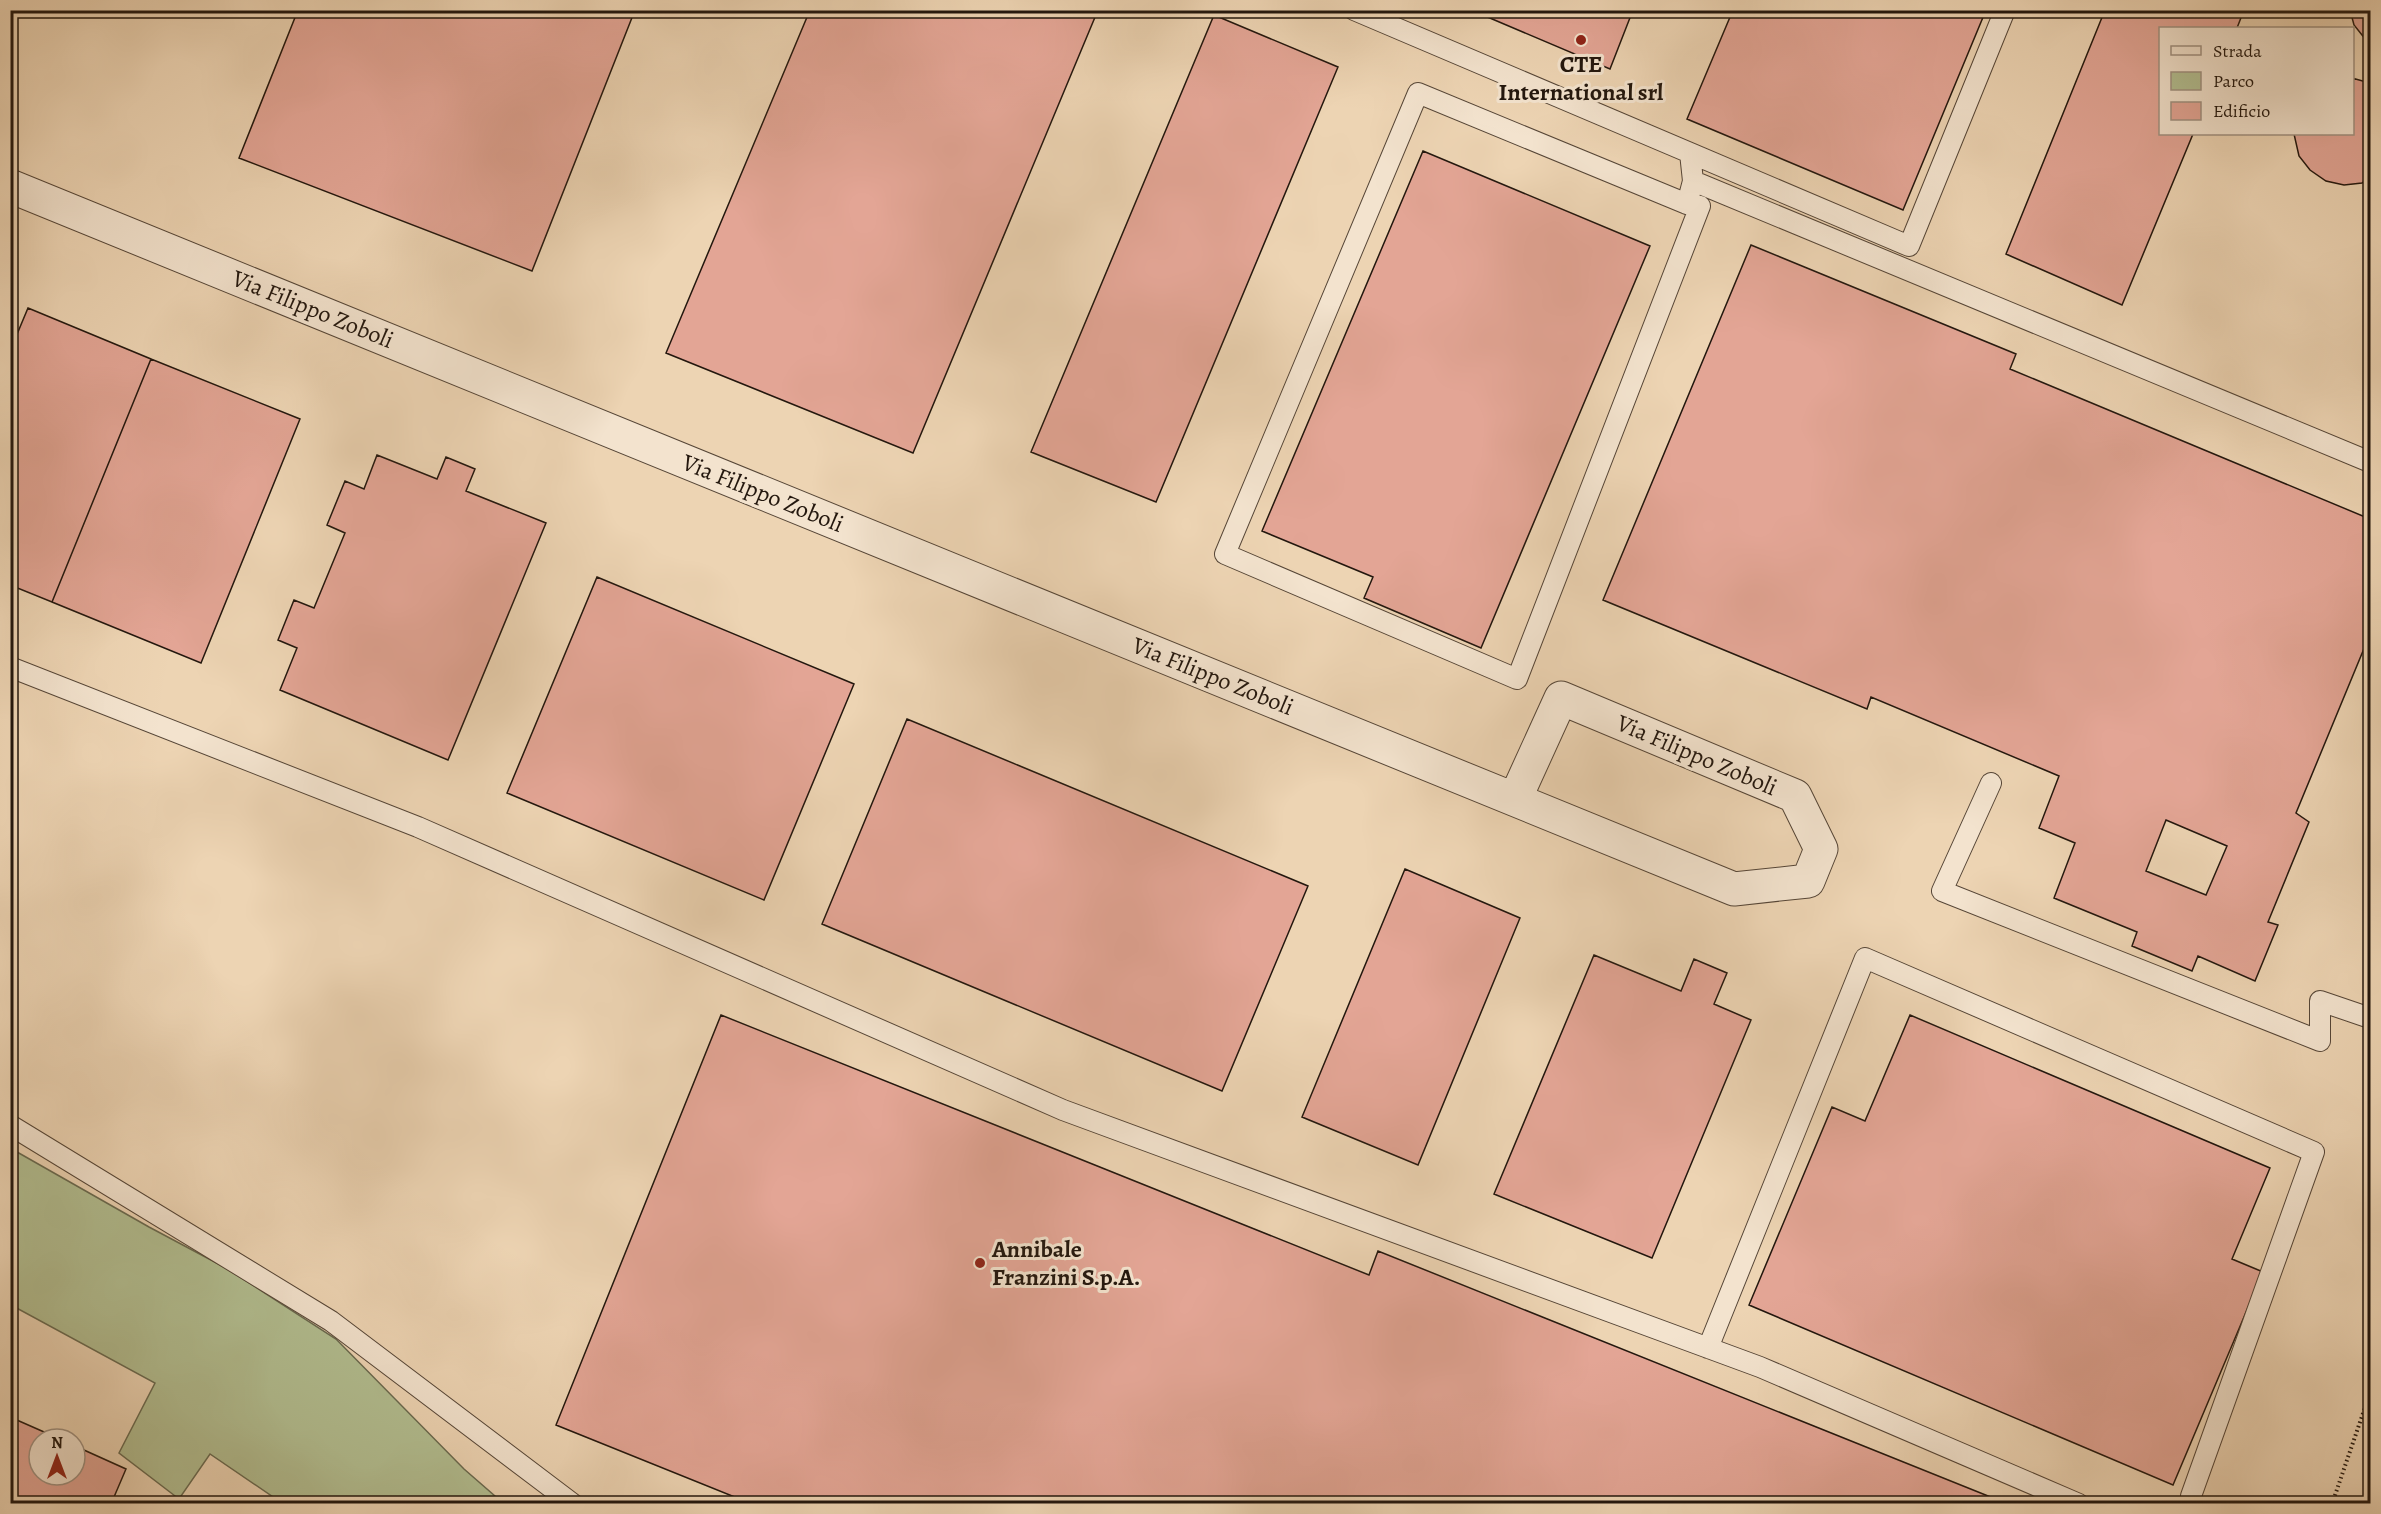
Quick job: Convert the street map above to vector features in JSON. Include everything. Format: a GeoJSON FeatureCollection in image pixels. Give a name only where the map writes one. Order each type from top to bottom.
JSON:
{"type":"FeatureCollection","features":[{"type":"Feature","properties":{"kind":"street","name":"Via Filippo Zoboli"},"geometry":{"type":"LineString","coordinates":[[10,186],[1515,800],[1734,889],[1808,881],[1821,849],[1796,796],[1561,698],[1515,800]]}},
{"type":"Feature","properties":{"kind":"lane"},"geometry":{"type":"LineString","coordinates":[[1354,10],[1910,246],[2005,10]]}},
{"type":"Feature","properties":{"kind":"lane"},"geometry":{"type":"LineString","coordinates":[[1418,93],[1687,204],[1700,206],[1517,679],[1225,554],[1418,93]]}},
{"type":"Feature","properties":{"kind":"lane"},"geometry":{"type":"LineString","coordinates":[[1687,204],[1693,181],[1690,153]]}},
{"type":"Feature","properties":{"kind":"lane"},"geometry":{"type":"LineString","coordinates":[[1693,181],[2370,462]]}},
{"type":"Feature","properties":{"kind":"lane"},"geometry":{"type":"LineString","coordinates":[[10,667],[418,827],[1063,1110],[1760,1367],[2079,1503]]}},
{"type":"Feature","properties":{"kind":"lane"},"geometry":{"type":"LineString","coordinates":[[1991,783],[1942,891],[2320,1041],[2320,1001],[2370,1018]]}},
{"type":"Feature","properties":{"kind":"lane"},"geometry":{"type":"LineString","coordinates":[[1708,1348],[1865,958],[2314,1152],[2191,1496]]}},
{"type":"Feature","properties":{"kind":"lane"},"geometry":{"type":"LineString","coordinates":[[10,1125],[331,1321],[573,1503]]}},
{"type":"Feature","properties":{"kind":"path"},"geometry":{"type":"LineString","coordinates":[[2332,1503],[2370,1393]]}},
{"type":"Feature","properties":{"kind":"green space"},"geometry":{"type":"Polygon","coordinates":[[[10,1148],[226,1268],[336,1339],[464,1469],[503,1503],[282,1503],[210,1454],[179,1499],[119,1453],[155,1383],[11,1305],[10,1148]]]}},
{"type":"Feature","properties":{"kind":"building"},"geometry":{"type":"Polygon","coordinates":[[[298,10],[635,10],[532,271],[239,158],[298,10]]]}},
{"type":"Feature","properties":{"kind":"building"},"geometry":{"type":"Polygon","coordinates":[[[810,10],[1098,10],[913,453],[666,353],[810,10]]]}},
{"type":"Feature","properties":{"kind":"building","name":"CTE International srl"},"geometry":{"type":"Polygon","coordinates":[[[1471,10],[1633,10],[1610,69],[1471,10]]]}},
{"type":"Feature","properties":{"kind":"building"},"geometry":{"type":"Polygon","coordinates":[[[1733,10],[1986,10],[1903,210],[1687,119],[1733,10]]]}},
{"type":"Feature","properties":{"kind":"building"},"geometry":{"type":"Polygon","coordinates":[[[2105,10],[2244,10],[2237,27],[2159,27],[2159,135],[2193,135],[2122,305],[2006,254],[2105,10]]]}},
{"type":"Feature","properties":{"kind":"building"},"geometry":{"type":"Polygon","coordinates":[[[2350,10],[2370,10],[2370,45],[2354,25],[2350,10]]]}},
{"type":"Feature","properties":{"kind":"building"},"geometry":{"type":"Polygon","coordinates":[[[1214,15],[1338,67],[1156,502],[1031,452],[1214,15]]]}},
{"type":"Feature","properties":{"kind":"building"},"geometry":{"type":"Polygon","coordinates":[[[2354,79],[2370,83],[2370,178],[2362,183],[2344,185],[2326,181],[2310,170],[2299,156],[2294,135],[2354,135],[2354,79]]]}},
{"type":"Feature","properties":{"kind":"building"},"geometry":{"type":"Polygon","coordinates":[[[1423,151],[1650,246],[1481,648],[1364,598],[1373,577],[1262,531],[1423,151]]]}},
{"type":"Feature","properties":{"kind":"building"},"geometry":{"type":"Polygon","coordinates":[[[1751,245],[2016,354],[2010,369],[2370,519],[2370,634],[2296,813],[2309,822],[2268,922],[2278,925],[2255,981],[2198,956],[2192,971],[2132,946],[2137,932],[2054,898],[2075,843],[2039,828],[2059,776],[1871,697],[1867,709],[1603,600],[1751,245]],[[2166,820],[2146,871],[2206,895],[2227,846],[2166,820]]]}},
{"type":"Feature","properties":{"kind":"building"},"geometry":{"type":"Polygon","coordinates":[[[28,308],[151,359],[52,602],[10,585],[10,351],[28,308]]]}},
{"type":"Feature","properties":{"kind":"building"},"geometry":{"type":"Polygon","coordinates":[[[151,359],[300,419],[201,663],[52,602],[151,359]]]}},
{"type":"Feature","properties":{"kind":"building"},"geometry":{"type":"Polygon","coordinates":[[[377,455],[437,479],[446,457],[475,469],[466,491],[546,523],[448,760],[280,690],[297,648],[278,640],[294,600],[314,608],[345,533],[327,525],[345,481],[364,489],[377,455]]]}},
{"type":"Feature","properties":{"kind":"building"},"geometry":{"type":"Polygon","coordinates":[[[597,577],[854,684],[764,900],[507,793],[597,577]]]}},
{"type":"Feature","properties":{"kind":"building"},"geometry":{"type":"Polygon","coordinates":[[[907,719],[1308,886],[1222,1091],[822,924],[907,719]]]}},
{"type":"Feature","properties":{"kind":"building"},"geometry":{"type":"Polygon","coordinates":[[[1405,869],[1520,918],[1418,1165],[1302,1117],[1405,869]]]}},
{"type":"Feature","properties":{"kind":"building"},"geometry":{"type":"Polygon","coordinates":[[[1594,955],[1681,991],[1694,959],[1727,973],[1714,1004],[1751,1020],[1652,1258],[1494,1194],[1594,955]]]}},
{"type":"Feature","properties":{"kind":"building","name":"Annibale Franzini S.p.A."},"geometry":{"type":"Polygon","coordinates":[[[721,1015],[1369,1275],[1378,1251],[2008,1504],[752,1504],[556,1425],[721,1015]]]}},
{"type":"Feature","properties":{"kind":"building"},"geometry":{"type":"Polygon","coordinates":[[[1910,1015],[2270,1168],[2232,1259],[2263,1272],[2173,1485],[1749,1305],[1832,1107],[1865,1121],[1910,1015]]]}},
{"type":"Feature","properties":{"kind":"building"},"geometry":{"type":"Polygon","coordinates":[[[10,1417],[33,1427],[27,1427],[27,1487],[87,1487],[87,1451],[126,1469],[111,1504],[10,1504],[10,1417]]]}},
{"type":"Feature","properties":{"kind":"place","name":"CTE International srl"},"geometry":{"type":"Point","coordinates":[1581,40]}},
{"type":"Feature","properties":{"kind":"place","name":"Annibale Franzini S.p.A."},"geometry":{"type":"Point","coordinates":[980,1263]}}]}
